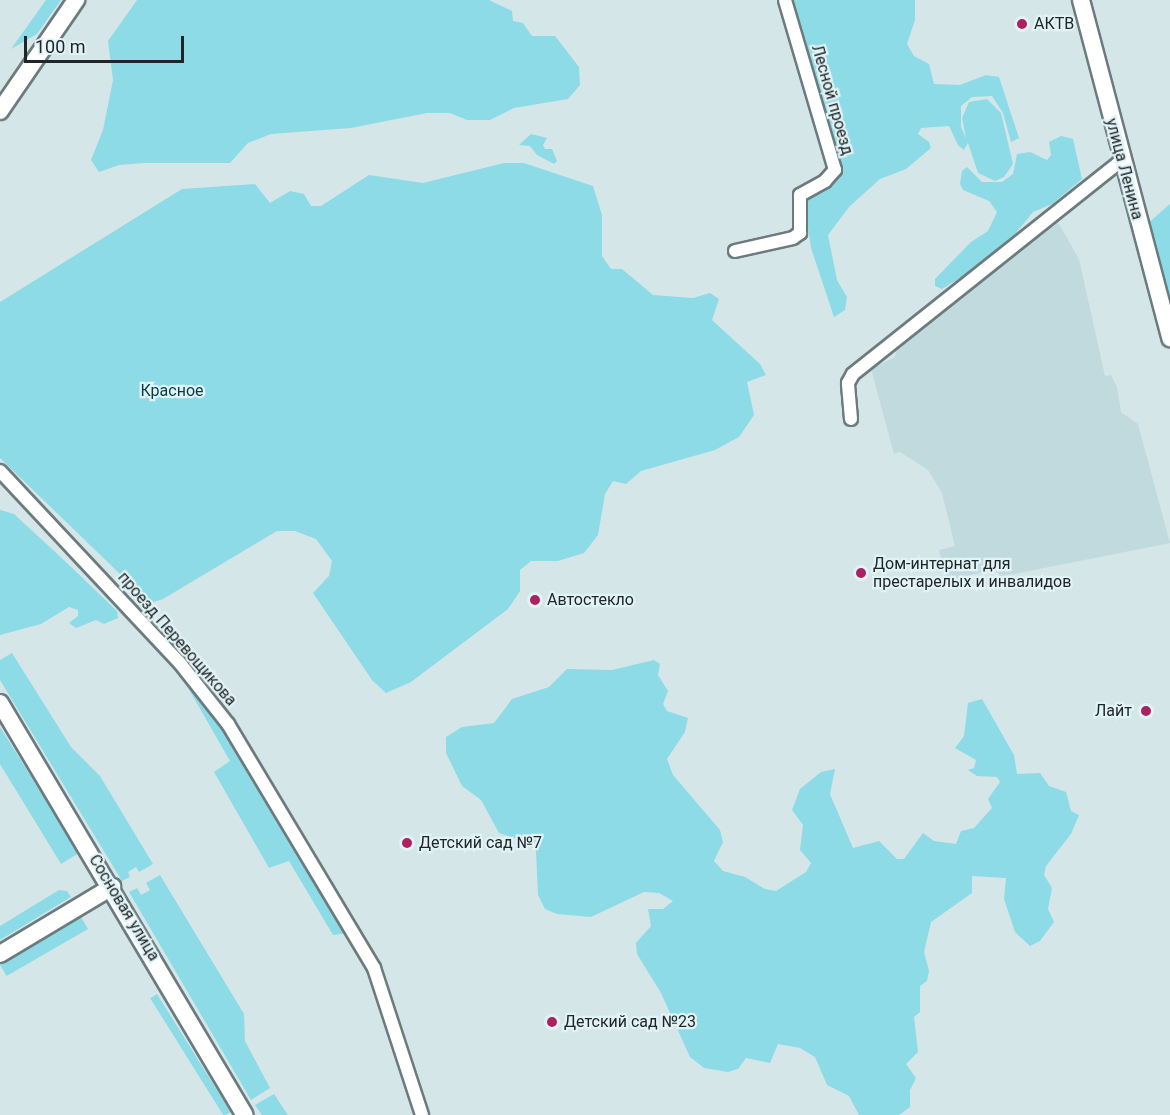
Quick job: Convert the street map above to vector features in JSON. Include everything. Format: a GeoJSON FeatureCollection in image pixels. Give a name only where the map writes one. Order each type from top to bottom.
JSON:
{"type":"FeatureCollection","features":[{"type":"Feature","properties":{"kind":"street"},"geometry":{"type":"LineString","coordinates":[[0,111],[76,0]]}},
{"type":"Feature","properties":{"kind":"street","name":"Лесной проезд"},"geometry":{"type":"LineString","coordinates":[[735,251],[793,238],[800,233],[800,195],[825,182],[835,170],[786,0]]}},
{"type":"Feature","properties":{"kind":"street","name":"улица Ленина"},"geometry":{"type":"LineString","coordinates":[[1081,0],[1121,161],[1170,338]]}},
{"type":"Feature","properties":{"kind":"street"},"geometry":{"type":"LineString","coordinates":[[851,419],[849,383],[853,374],[1121,161]]}},
{"type":"Feature","properties":{"kind":"street","name":"проезд Перевощикова"},"geometry":{"type":"LineString","coordinates":[[0,471],[179,662],[228,724],[374,968],[422,1115]]}},
{"type":"Feature","properties":{"kind":"street","name":"Сосновая улица"},"geometry":{"type":"LineString","coordinates":[[0,703],[112,887],[245,1115]]}},
{"type":"Feature","properties":{"kind":"street"},"geometry":{"type":"LineString","coordinates":[[0,954],[112,887]]}},
{"type":"Feature","properties":{"kind":"shaded area"},"geometry":{"type":"Polygon","coordinates":[[[1056,219],[1079,259],[1105,376],[1111,375],[1117,387],[1121,412],[1138,424],[1170,543],[1001,576],[994,570],[947,580],[939,550],[955,546],[942,493],[928,470],[900,452],[894,454],[871,369],[895,357],[897,348],[1056,219]]]}},
{"type":"Feature","properties":{"kind":"green space"},"geometry":{"type":"Polygon","coordinates":[[[46,0],[61,0],[37,34],[11,49],[46,0]]]}},
{"type":"Feature","properties":{"kind":"green space"},"geometry":{"type":"Polygon","coordinates":[[[137,0],[489,0],[512,11],[513,21],[523,23],[532,36],[555,36],[579,67],[580,85],[568,99],[514,108],[490,120],[467,120],[450,113],[427,113],[351,128],[271,134],[248,143],[230,163],[144,163],[119,165],[99,172],[91,160],[103,130],[113,80],[108,41],[137,0]]]}},
{"type":"Feature","properties":{"kind":"green space"},"geometry":{"type":"Polygon","coordinates":[[[792,0],[915,0],[915,20],[907,44],[914,56],[929,64],[934,84],[960,85],[986,75],[999,77],[1019,138],[1011,142],[1003,113],[992,96],[972,97],[961,106],[961,127],[966,138],[962,118],[969,102],[987,99],[1001,113],[1013,164],[1004,177],[995,181],[978,173],[968,143],[964,150],[958,145],[949,126],[921,128],[918,134],[929,142],[931,148],[906,169],[880,179],[849,207],[828,235],[837,280],[847,297],[845,310],[834,317],[811,248],[805,206],[806,199],[839,165],[792,0]]]}},
{"type":"Feature","properties":{"kind":"green space"},"geometry":{"type":"Polygon","coordinates":[[[531,134],[547,138],[543,145],[545,149],[552,149],[557,161],[554,164],[537,155],[530,146],[519,145],[531,134]]]}},
{"type":"Feature","properties":{"kind":"green space"},"geometry":{"type":"Polygon","coordinates":[[[1061,136],[1073,139],[1082,179],[1052,204],[1033,212],[1015,234],[966,274],[942,289],[935,286],[935,279],[971,242],[988,231],[997,212],[989,201],[963,190],[960,184],[962,171],[967,167],[982,182],[1002,182],[1013,174],[1017,154],[1030,152],[1047,160],[1051,155],[1049,142],[1061,136]]]}},
{"type":"Feature","properties":{"kind":"green space","name":"Красное"},"geometry":{"type":"Polygon","coordinates":[[[504,163],[524,163],[593,186],[602,215],[602,256],[611,269],[622,269],[653,295],[693,298],[710,293],[719,299],[712,320],[760,364],[766,375],[747,382],[754,415],[739,437],[715,450],[641,471],[626,484],[613,481],[605,494],[598,535],[584,553],[558,561],[531,561],[520,570],[520,591],[508,609],[411,682],[386,693],[372,680],[313,593],[329,576],[332,561],[316,539],[295,531],[277,531],[163,599],[150,603],[0,458],[0,302],[182,189],[255,184],[270,203],[290,191],[304,194],[311,206],[321,206],[369,175],[423,183],[504,163]]]}},
{"type":"Feature","properties":{"kind":"green space"},"geometry":{"type":"Polygon","coordinates":[[[1170,204],[1170,338],[1140,230],[1170,204]]]}},
{"type":"Feature","properties":{"kind":"green space"},"geometry":{"type":"Polygon","coordinates":[[[0,510],[14,514],[117,611],[118,618],[104,624],[96,620],[76,628],[69,623],[78,616],[78,610],[69,607],[41,624],[0,635],[0,510]]]}},
{"type":"Feature","properties":{"kind":"green space"},"geometry":{"type":"Polygon","coordinates":[[[12,653],[71,747],[100,776],[153,864],[139,872],[136,867],[128,872],[130,877],[122,881],[0,680],[0,660],[12,653]]]}},
{"type":"Feature","properties":{"kind":"green space"},"geometry":{"type":"Polygon","coordinates":[[[654,660],[660,664],[658,675],[668,691],[663,704],[667,711],[688,718],[685,732],[667,759],[673,775],[720,830],[723,842],[714,861],[723,871],[745,877],[765,889],[776,891],[806,872],[811,863],[800,850],[803,825],[792,810],[800,789],[821,772],[835,769],[830,794],[853,848],[879,841],[897,859],[904,859],[923,833],[934,841],[956,844],[961,831],[974,828],[992,808],[988,799],[1000,782],[997,777],[977,776],[968,770],[974,768],[976,760],[955,748],[964,736],[968,703],[982,699],[1014,755],[1017,774],[1040,773],[1049,786],[1066,792],[1071,811],[1079,815],[1071,834],[1046,866],[1044,875],[1052,888],[1048,909],[1054,922],[1040,941],[1030,946],[1015,932],[1004,899],[1006,878],[972,876],[972,893],[931,922],[924,952],[929,971],[927,981],[920,986],[920,1012],[914,1017],[918,1052],[906,1064],[916,1078],[910,1090],[910,1107],[899,1115],[859,1115],[849,1096],[827,1085],[815,1057],[800,1048],[778,1044],[770,1063],[746,1058],[738,1069],[728,1072],[704,1068],[690,1057],[661,993],[637,954],[636,943],[651,926],[648,909],[663,909],[673,901],[659,893],[644,892],[591,917],[557,914],[545,909],[538,895],[536,851],[524,841],[499,833],[481,800],[462,786],[446,753],[446,737],[462,727],[494,723],[512,699],[549,687],[567,669],[612,670],[654,660]]]}},
{"type":"Feature","properties":{"kind":"green space"},"geometry":{"type":"Polygon","coordinates":[[[183,679],[224,730],[348,933],[333,935],[289,861],[269,868],[214,772],[230,761],[183,679]]]}},
{"type":"Feature","properties":{"kind":"green space"},"geometry":{"type":"Polygon","coordinates":[[[0,727],[79,853],[61,864],[0,764],[0,727]]]}},
{"type":"Feature","properties":{"kind":"green space"},"geometry":{"type":"Polygon","coordinates":[[[160,875],[244,1014],[245,1041],[270,1088],[251,1100],[129,892],[137,888],[141,895],[150,890],[146,883],[160,875]]]}},
{"type":"Feature","properties":{"kind":"green space"},"geometry":{"type":"Polygon","coordinates":[[[59,890],[67,891],[71,897],[0,940],[0,926],[59,890]]]}},
{"type":"Feature","properties":{"kind":"green space"},"geometry":{"type":"Polygon","coordinates":[[[81,917],[88,929],[7,976],[0,964],[81,917]]]}},
{"type":"Feature","properties":{"kind":"green space"},"geometry":{"type":"Polygon","coordinates":[[[157,994],[231,1112],[223,1115],[150,998],[157,994]]]}},
{"type":"Feature","properties":{"kind":"green space"},"geometry":{"type":"Polygon","coordinates":[[[274,1094],[288,1115],[262,1115],[255,1105],[274,1094]]]}},
{"type":"Feature","properties":{"kind":"place","name":"АКТВ"},"geometry":{"type":"Point","coordinates":[1022,24]}},
{"type":"Feature","properties":{"kind":"place","name":"Дом-интернат для престарелых и инвалидов"},"geometry":{"type":"Point","coordinates":[861,573]}},
{"type":"Feature","properties":{"kind":"place","name":"Автостекло"},"geometry":{"type":"Point","coordinates":[535,600]}},
{"type":"Feature","properties":{"kind":"place","name":"Лайт"},"geometry":{"type":"Point","coordinates":[1146,711]}},
{"type":"Feature","properties":{"kind":"place","name":"Детский сад №7"},"geometry":{"type":"Point","coordinates":[407,843]}},
{"type":"Feature","properties":{"kind":"place","name":"Детский сад №23"},"geometry":{"type":"Point","coordinates":[552,1022]}}]}
